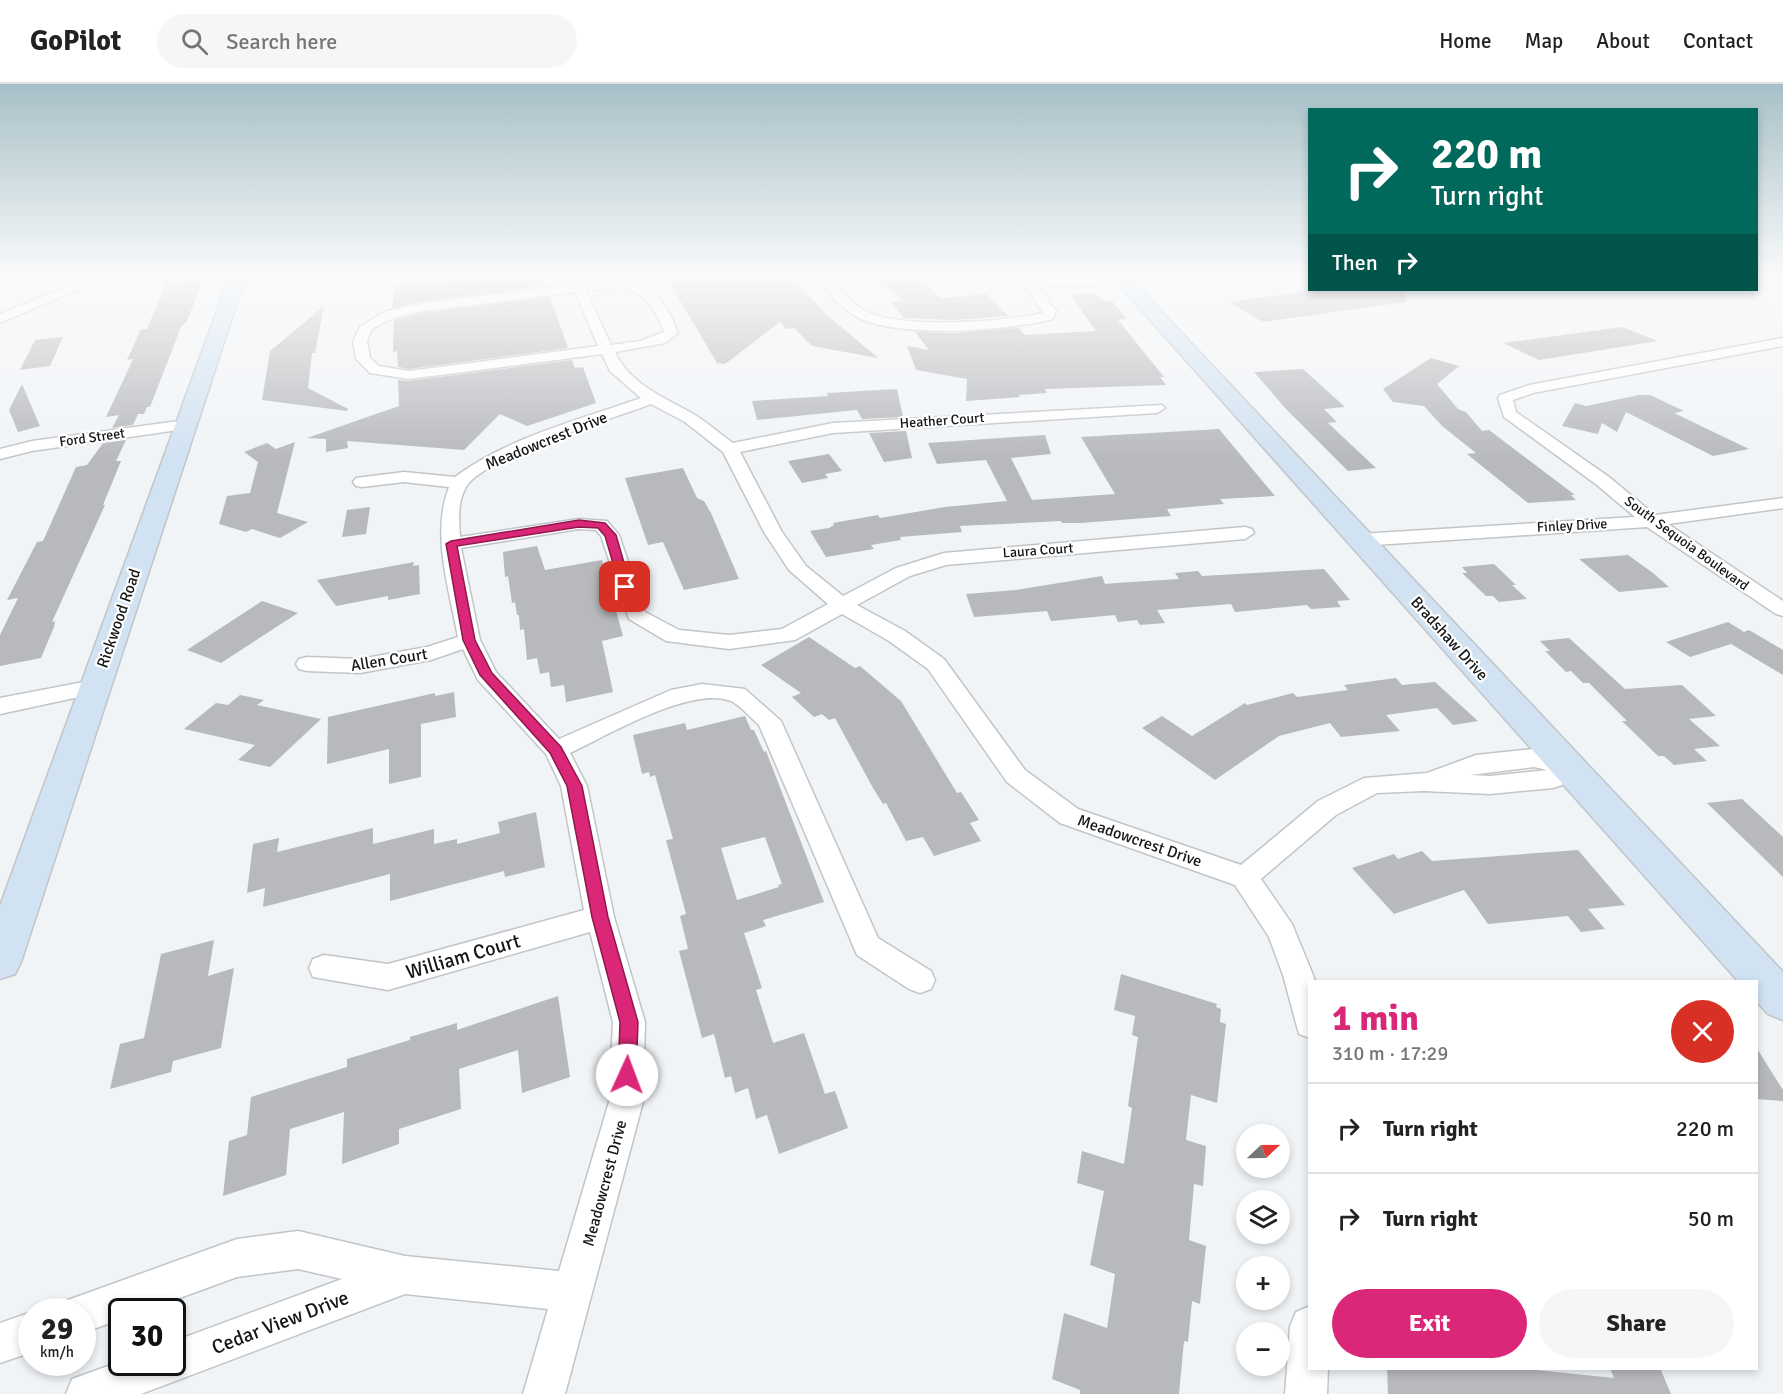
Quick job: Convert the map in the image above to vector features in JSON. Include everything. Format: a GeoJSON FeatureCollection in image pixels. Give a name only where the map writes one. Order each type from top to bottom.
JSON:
{"type":"FeatureCollection","features":[{"type":"Feature","properties":{"kind":"main road","name":"Rickwood Road"},"geometry":{"type":"LineString","coordinates":[[0,962],[217,336]]}},
{"type":"Feature","properties":{"kind":"main road","name":"Bradshaw Drive"},"geometry":{"type":"LineString","coordinates":[[1172,336],[1783,1001]]}},
{"type":"Feature","properties":{"kind":"street"},"geometry":{"type":"LineString","coordinates":[[362,336],[360,341],[363,359],[375,370],[409,375],[608,350],[660,340],[666,336]]}},
{"type":"Feature","properties":{"kind":"street"},"geometry":{"type":"LineString","coordinates":[[601,336],[615,368],[652,399]]}},
{"type":"Feature","properties":{"kind":"street","name":"South Sequoia Boulevard"},"geometry":{"type":"LineString","coordinates":[[1783,342],[1529,389],[1505,398],[1509,414],[1651,521],[1783,610]]}},
{"type":"Feature","properties":{"kind":"street","name":"Meadowcrest Drive"},"geometry":{"type":"LineString","coordinates":[[544,1394],[626,1102],[629,1022],[600,917],[574,786],[556,750],[486,675],[469,640],[451,544],[450,507],[459,483],[480,466],[512,450],[652,399],[690,419],[730,449],[772,532],[799,570],[841,605],[897,636],[936,664],[1016,776],[1069,816],[1245,877]]}},
{"type":"Feature","properties":{"kind":"street","name":"Heather Court"},"geometry":{"type":"LineString","coordinates":[[730,449],[833,428],[1157,408]]}},
{"type":"Feature","properties":{"kind":"street","name":"Ford Street"},"geometry":{"type":"LineString","coordinates":[[0,454],[32,446],[186,424]]}},
{"type":"Feature","properties":{"kind":"street"},"geometry":{"type":"LineString","coordinates":[[362,482],[404,477],[459,483]]}},
{"type":"Feature","properties":{"kind":"street","name":"Finley Drive"},"geometry":{"type":"LineString","coordinates":[[1360,540],[1651,521],[1783,503]]}},
{"type":"Feature","properties":{"kind":"street","name":"Laura Court"},"geometry":{"type":"LineString","coordinates":[[451,544],[579,524],[601,525],[610,535],[636,615],[674,636],[729,642],[786,635],[903,572],[944,559],[1245,533]]}},
{"type":"Feature","properties":{"kind":"street","name":"Allen Court"},"geometry":{"type":"LineString","coordinates":[[307,664],[360,666],[431,652],[469,640]]}},
{"type":"Feature","properties":{"kind":"street"},"geometry":{"type":"LineString","coordinates":[[0,706],[94,687]]}},
{"type":"Feature","properties":{"kind":"street"},"geometry":{"type":"LineString","coordinates":[[556,750],[671,697],[702,691],[737,694],[769,721],[867,946],[920,980]]}},
{"type":"Feature","properties":{"kind":"street"},"geometry":{"type":"LineString","coordinates":[[1308,1016],[1298,975],[1282,933],[1245,877],[1327,808],[1373,784],[1424,782],[1490,785],[1553,779],[1566,766]]}},
{"type":"Feature","properties":{"kind":"street","name":"William Court"},"geometry":{"type":"LineString","coordinates":[[324,968],[388,977],[600,917]]}},
{"type":"Feature","properties":{"kind":"street","name":"Cedar View Drive"},"geometry":{"type":"LineString","coordinates":[[96,1309],[237,1258],[298,1250],[405,1275],[574,1292]]}},
{"type":"Feature","properties":{"kind":"street","name":"Cedar View Drive"},"geometry":{"type":"LineString","coordinates":[[87,1394],[405,1275]]}},
{"type":"Feature","properties":{"kind":"street"},"geometry":{"type":"LineString","coordinates":[[0,1343],[18,1337]]}},
{"type":"Feature","properties":{"kind":"street"},"geometry":{"type":"LineString","coordinates":[[1306,1394],[1308,1360]]}},
{"type":"Feature","properties":{"kind":"building"},"geometry":{"type":"Polygon","coordinates":[[[138,336],[177,336],[150,407],[147,407],[144,414],[138,414],[133,425],[112,428],[119,415],[106,417],[133,359],[127,360],[138,336]]]}},
{"type":"Feature","properties":{"kind":"building"},"geometry":{"type":"Polygon","coordinates":[[[288,336],[318,336],[315,353],[312,353],[308,388],[348,409],[347,411],[262,400],[270,351],[288,336]]]}},
{"type":"Feature","properties":{"kind":"building"},"geometry":{"type":"Polygon","coordinates":[[[393,336],[564,336],[568,348],[409,369],[398,367],[397,351],[393,352],[393,336]]]}},
{"type":"Feature","properties":{"kind":"building"},"geometry":{"type":"Polygon","coordinates":[[[701,336],[761,336],[725,364],[717,363],[701,336]]]}},
{"type":"Feature","properties":{"kind":"building"},"geometry":{"type":"Polygon","coordinates":[[[802,336],[852,336],[878,358],[812,346],[802,336]]]}},
{"type":"Feature","properties":{"kind":"building"},"geometry":{"type":"Polygon","coordinates":[[[918,336],[1131,336],[1164,377],[1160,377],[1166,385],[1045,389],[1047,393],[966,401],[967,379],[916,370],[907,346],[929,350],[918,336]]]}},
{"type":"Feature","properties":{"kind":"building"},"geometry":{"type":"Polygon","coordinates":[[[1554,336],[1645,336],[1658,341],[1539,360],[1503,343],[1554,336]]]}},
{"type":"Feature","properties":{"kind":"building"},"geometry":{"type":"Polygon","coordinates":[[[63,337],[50,366],[20,370],[35,340],[63,337]]]}},
{"type":"Feature","properties":{"kind":"building"},"geometry":{"type":"Polygon","coordinates":[[[1431,358],[1459,366],[1437,384],[1458,409],[1466,412],[1482,431],[1489,430],[1575,495],[1571,495],[1576,500],[1528,503],[1467,454],[1476,453],[1442,426],[1424,406],[1393,402],[1383,389],[1431,358]]]}},
{"type":"Feature","properties":{"kind":"building"},"geometry":{"type":"Polygon","coordinates":[[[572,360],[575,368],[583,367],[596,403],[527,426],[500,414],[464,450],[347,441],[348,448],[326,452],[326,439],[307,438],[399,406],[398,380],[409,381],[572,360]]]}},
{"type":"Feature","properties":{"kind":"building"},"geometry":{"type":"Polygon","coordinates":[[[1303,369],[1345,407],[1324,409],[1337,422],[1328,423],[1376,468],[1348,471],[1286,409],[1254,372],[1303,369]]]}},
{"type":"Feature","properties":{"kind":"building"},"geometry":{"type":"Polygon","coordinates":[[[22,384],[40,426],[18,432],[9,410],[22,384]]]}},
{"type":"Feature","properties":{"kind":"building"},"geometry":{"type":"Polygon","coordinates":[[[897,389],[903,417],[862,419],[857,410],[757,420],[752,401],[828,396],[827,393],[897,389]]]}},
{"type":"Feature","properties":{"kind":"building"},"geometry":{"type":"Polygon","coordinates":[[[1639,395],[1650,395],[1684,411],[1674,413],[1749,449],[1713,456],[1626,412],[1617,432],[1602,423],[1598,434],[1562,426],[1575,403],[1586,406],[1639,395]]]}},
{"type":"Feature","properties":{"kind":"building"},"geometry":{"type":"Polygon","coordinates":[[[1219,429],[1275,496],[1220,499],[1224,504],[1167,509],[1171,516],[1081,523],[1062,523],[1061,521],[960,526],[962,532],[900,537],[901,540],[871,545],[874,549],[826,557],[810,531],[829,528],[834,525],[833,523],[878,515],[880,518],[945,507],[1007,501],[986,460],[937,464],[928,443],[1045,435],[1051,454],[1011,458],[1032,500],[1115,494],[1081,437],[1219,429]]]}},
{"type":"Feature","properties":{"kind":"building"},"geometry":{"type":"Polygon","coordinates":[[[906,431],[912,458],[884,462],[869,433],[906,431]]]}},
{"type":"Feature","properties":{"kind":"building"},"geometry":{"type":"Polygon","coordinates":[[[126,440],[116,461],[121,461],[103,505],[105,505],[52,622],[55,621],[54,627],[41,658],[0,666],[0,635],[18,598],[7,600],[37,542],[43,541],[76,467],[87,465],[103,443],[126,440]]]}},
{"type":"Feature","properties":{"kind":"building"},"geometry":{"type":"Polygon","coordinates":[[[295,442],[277,513],[308,522],[280,538],[252,529],[246,532],[219,524],[227,496],[250,493],[258,462],[244,452],[267,443],[276,449],[295,442]]]}},
{"type":"Feature","properties":{"kind":"building"},"geometry":{"type":"Polygon","coordinates":[[[829,454],[842,471],[825,474],[828,478],[802,483],[788,461],[829,454]]]}},
{"type":"Feature","properties":{"kind":"building"},"geometry":{"type":"Polygon","coordinates":[[[683,468],[697,498],[704,501],[711,513],[739,579],[684,590],[663,542],[648,545],[625,478],[683,468]]]}},
{"type":"Feature","properties":{"kind":"building"},"geometry":{"type":"Polygon","coordinates":[[[370,507],[366,534],[342,537],[347,510],[370,507]]]}},
{"type":"Feature","properties":{"kind":"building"},"geometry":{"type":"Polygon","coordinates":[[[537,546],[545,570],[602,560],[623,636],[602,641],[613,692],[566,702],[564,685],[551,687],[549,672],[540,674],[537,658],[527,660],[524,629],[520,630],[519,615],[517,615],[515,602],[512,603],[508,576],[505,577],[503,552],[537,546]]]}},
{"type":"Feature","properties":{"kind":"building"},"geometry":{"type":"Polygon","coordinates":[[[1628,555],[1669,587],[1619,592],[1579,559],[1628,555]]]}},
{"type":"Feature","properties":{"kind":"building"},"geometry":{"type":"Polygon","coordinates":[[[414,562],[413,566],[419,565],[420,594],[388,600],[388,596],[336,606],[317,580],[414,562]]]}},
{"type":"Feature","properties":{"kind":"building"},"geometry":{"type":"Polygon","coordinates":[[[1494,564],[1527,599],[1499,602],[1493,596],[1486,596],[1462,573],[1467,573],[1462,567],[1494,564]]]}},
{"type":"Feature","properties":{"kind":"building"},"geometry":{"type":"Polygon","coordinates":[[[1324,569],[1350,600],[1337,601],[1341,607],[1311,609],[1307,605],[1235,612],[1231,604],[1157,610],[1165,623],[1140,625],[1137,620],[1118,622],[1115,615],[1051,621],[1047,611],[974,617],[966,594],[1016,590],[1102,576],[1105,584],[1179,579],[1175,573],[1198,571],[1202,576],[1324,569]]]}},
{"type":"Feature","properties":{"kind":"building"},"geometry":{"type":"Polygon","coordinates":[[[262,601],[298,613],[221,663],[187,650],[262,601]]]}},
{"type":"Feature","properties":{"kind":"building"},"geometry":{"type":"Polygon","coordinates":[[[1728,622],[1744,632],[1749,630],[1783,650],[1783,675],[1731,644],[1690,657],[1666,642],[1728,622]]]}},
{"type":"Feature","properties":{"kind":"building"},"geometry":{"type":"Polygon","coordinates":[[[809,637],[855,668],[860,666],[901,701],[957,793],[961,792],[979,820],[970,823],[981,841],[934,856],[923,837],[906,841],[886,803],[883,804],[873,788],[835,718],[829,720],[822,714],[814,717],[792,697],[801,693],[761,665],[809,637]]]}},
{"type":"Feature","properties":{"kind":"building"},"geometry":{"type":"Polygon","coordinates":[[[1569,638],[1625,689],[1682,685],[1716,716],[1689,719],[1720,746],[1694,749],[1707,761],[1674,765],[1664,756],[1658,756],[1622,721],[1627,721],[1589,683],[1583,683],[1571,671],[1566,672],[1545,651],[1550,651],[1540,641],[1569,638]]]}},
{"type":"Feature","properties":{"kind":"building"},"geometry":{"type":"Polygon","coordinates":[[[1396,678],[1402,685],[1435,682],[1478,721],[1453,725],[1437,708],[1386,715],[1400,731],[1341,737],[1330,723],[1279,736],[1215,780],[1142,728],[1162,716],[1192,736],[1245,703],[1247,705],[1293,693],[1297,697],[1348,690],[1344,685],[1396,678]]]}},
{"type":"Feature","properties":{"kind":"building"},"geometry":{"type":"Polygon","coordinates":[[[454,692],[456,717],[421,724],[421,777],[389,784],[389,749],[327,764],[328,717],[435,693],[435,696],[454,692]]]}},
{"type":"Feature","properties":{"kind":"building"},"geometry":{"type":"Polygon","coordinates":[[[240,695],[264,700],[257,705],[321,719],[270,767],[238,760],[255,745],[184,729],[216,703],[228,705],[240,695]]]}},
{"type":"Feature","properties":{"kind":"building"},"geometry":{"type":"Polygon","coordinates":[[[745,716],[764,752],[766,751],[824,902],[763,920],[766,926],[744,933],[762,988],[756,990],[773,1043],[804,1033],[825,1094],[835,1091],[848,1128],[779,1154],[767,1115],[756,1119],[748,1088],[735,1093],[731,1076],[725,1078],[714,1034],[702,1038],[679,951],[688,949],[680,916],[686,914],[666,840],[673,839],[655,775],[650,777],[649,772],[642,774],[633,735],[685,723],[687,730],[745,716]],[[765,837],[721,848],[737,900],[779,887],[778,885],[782,884],[765,837]]]}},
{"type":"Feature","properties":{"kind":"building"},"geometry":{"type":"Polygon","coordinates":[[[1742,799],[1783,837],[1783,877],[1707,803],[1742,799]]]}},
{"type":"Feature","properties":{"kind":"building"},"geometry":{"type":"Polygon","coordinates":[[[536,812],[545,867],[505,877],[504,871],[390,901],[390,874],[263,907],[265,888],[247,893],[253,844],[279,838],[277,852],[373,828],[373,844],[434,829],[434,844],[457,839],[457,844],[500,833],[498,822],[536,812]]]}},
{"type":"Feature","properties":{"kind":"building"},"geometry":{"type":"Polygon","coordinates":[[[1578,850],[1625,905],[1588,909],[1605,929],[1581,932],[1568,916],[1488,924],[1464,890],[1394,914],[1352,868],[1394,854],[1398,859],[1422,851],[1432,861],[1578,850]]]}},
{"type":"Feature","properties":{"kind":"building"},"geometry":{"type":"Polygon","coordinates":[[[214,940],[208,976],[234,968],[221,1048],[173,1061],[171,1072],[110,1089],[120,1044],[144,1038],[161,954],[214,940]]]}},
{"type":"Feature","properties":{"kind":"building"},"geometry":{"type":"Polygon","coordinates":[[[1121,974],[1217,1004],[1216,1007],[1221,1009],[1220,1022],[1226,1024],[1217,1103],[1191,1095],[1186,1140],[1206,1146],[1203,1186],[1194,1184],[1189,1240],[1206,1246],[1200,1304],[1192,1301],[1188,1342],[1184,1341],[1179,1394],[1080,1394],[1080,1390],[1052,1379],[1064,1313],[1107,1328],[1115,1274],[1090,1265],[1104,1191],[1077,1183],[1082,1151],[1124,1164],[1132,1108],[1128,1106],[1138,1037],[1132,1035],[1135,1016],[1114,1010],[1121,974]]]}},
{"type":"Feature","properties":{"kind":"building"},"geometry":{"type":"Polygon","coordinates":[[[558,996],[570,1077],[522,1093],[518,1050],[459,1069],[461,1109],[399,1129],[399,1144],[342,1164],[344,1112],[290,1129],[286,1175],[223,1196],[229,1141],[247,1135],[251,1097],[347,1067],[347,1059],[410,1040],[410,1037],[457,1023],[457,1030],[558,996]]]}},
{"type":"Feature","properties":{"kind":"building"},"geometry":{"type":"Polygon","coordinates":[[[1758,1050],[1783,1090],[1783,1101],[1758,1099],[1758,1050]]]}},
{"type":"Feature","properties":{"kind":"building"},"geometry":{"type":"Polygon","coordinates":[[[1387,1370],[1537,1370],[1614,1378],[1611,1370],[1661,1370],[1671,1394],[1388,1394],[1387,1370]]]}},
{"type":"Feature","properties":{"kind":"route"},"geometry":{"type":"LineString","coordinates":[[625,587],[610,535],[601,525],[579,524],[451,544],[469,640],[486,675],[556,750],[574,786],[600,917],[629,1022],[627,1075]]}}]}
